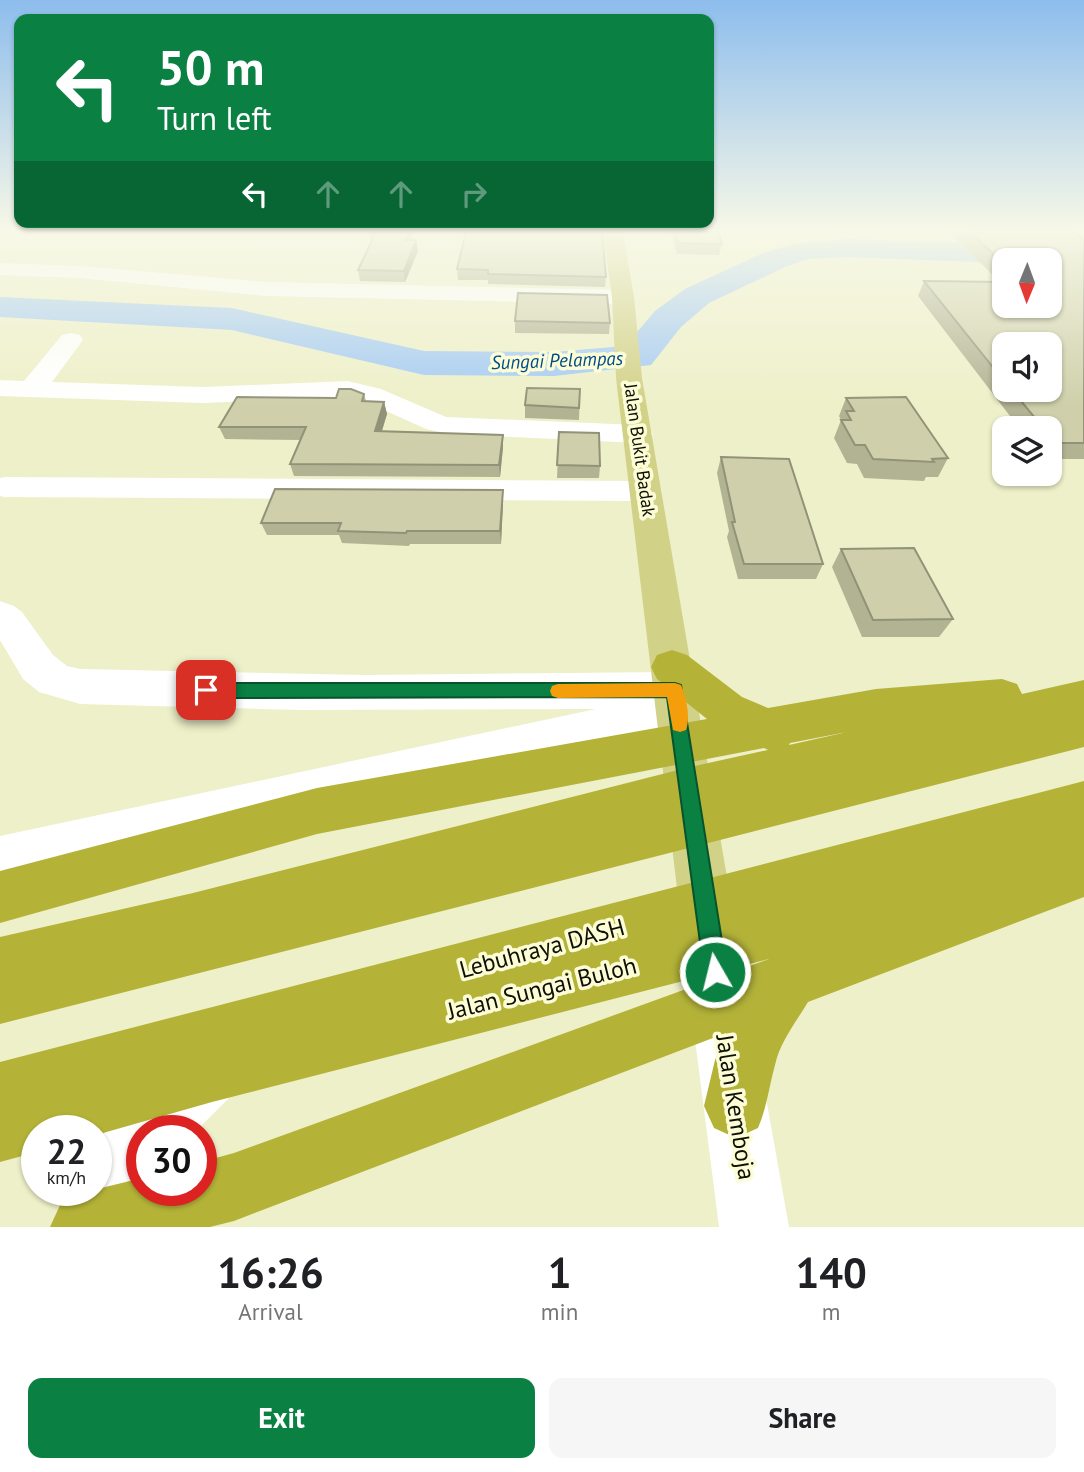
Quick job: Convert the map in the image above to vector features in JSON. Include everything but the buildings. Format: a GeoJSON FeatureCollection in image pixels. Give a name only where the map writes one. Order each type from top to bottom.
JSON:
{"type":"FeatureCollection","features":[{"type":"Feature","properties":{"kind":"highway"},"geometry":{"type":"LineString","coordinates":[[675,689],[727,710],[763,729],[843,754]]}},
{"type":"Feature","properties":{"kind":"highway"},"geometry":{"type":"LineString","coordinates":[[0,897],[317,811],[876,708],[1084,689]]}},
{"type":"Feature","properties":{"kind":"highway"},"geometry":{"type":"LineString","coordinates":[[0,964],[193,920],[690,789],[1084,698]]}},
{"type":"Feature","properties":{"kind":"highway"},"geometry":{"type":"LineString","coordinates":[[0,995],[1084,728]]}},
{"type":"Feature","properties":{"kind":"highway","name":"Lebuhraya DASH"},"geometry":{"type":"LineString","coordinates":[[0,1093],[1084,804]]}},
{"type":"Feature","properties":{"kind":"highway","name":"Jalan Sungai Buloh"},"geometry":{"type":"LineString","coordinates":[[0,1130],[212,1071],[854,911],[1084,844]]}},
{"type":"Feature","properties":{"kind":"highway"},"geometry":{"type":"LineString","coordinates":[[85,1227],[234,1186],[1084,872]]}},
{"type":"Feature","properties":{"kind":"highway"},"geometry":{"type":"LineString","coordinates":[[736,1106],[745,1060],[767,1014],[806,953],[854,911]]}},
{"type":"Feature","properties":{"kind":"main road","name":"Jalan Bukit Badak"},"geometry":{"type":"LineString","coordinates":[[621,289],[628,364],[711,946]]}},
{"type":"Feature","properties":{"kind":"street"},"geometry":{"type":"LineString","coordinates":[[279,289],[622,297]]}},
{"type":"Feature","properties":{"kind":"street"},"geometry":{"type":"LineString","coordinates":[[32,389],[71,340]]}},
{"type":"Feature","properties":{"kind":"street"},"geometry":{"type":"LineString","coordinates":[[0,388],[203,395],[348,389],[385,398],[436,423],[463,427],[638,435]]}},
{"type":"Feature","properties":{"kind":"street"},"geometry":{"type":"LineString","coordinates":[[5,487],[646,491]]}},
{"type":"Feature","properties":{"kind":"street"},"geometry":{"type":"LineString","coordinates":[[0,616],[12,624],[37,665],[52,680],[78,685],[232,691],[675,689]]}},
{"type":"Feature","properties":{"kind":"street"},"geometry":{"type":"LineString","coordinates":[[0,861],[203,814],[675,689]]}},
{"type":"Feature","properties":{"kind":"street","name":"Jalan Kemboja"},"geometry":{"type":"LineString","coordinates":[[711,946],[754,1227]]}},
{"type":"Feature","properties":{"kind":"street"},"geometry":{"type":"LineString","coordinates":[[168,1115],[212,1071]]}},
{"type":"Feature","properties":{"kind":"street"},"geometry":{"type":"LineString","coordinates":[[112,1172],[126,1158]]}},
{"type":"Feature","properties":{"kind":"street"},"geometry":{"type":"LineString","coordinates":[[58,1227],[78,1206]]}},
{"type":"Feature","properties":{"kind":"waterway","name":"Sungai Pelampas"},"geometry":{"type":"LineString","coordinates":[[0,307],[232,319],[424,363],[554,364],[637,357],[668,319],[697,296],[711,289]]}},
{"type":"Feature","properties":{"kind":"slow traffic"},"geometry":{"type":"LineString","coordinates":[[558,691],[675,690],[680,724]]}},
{"type":"Feature","properties":{"kind":"route"},"geometry":{"type":"LineString","coordinates":[[206,690],[675,690],[715,972]]}}]}
